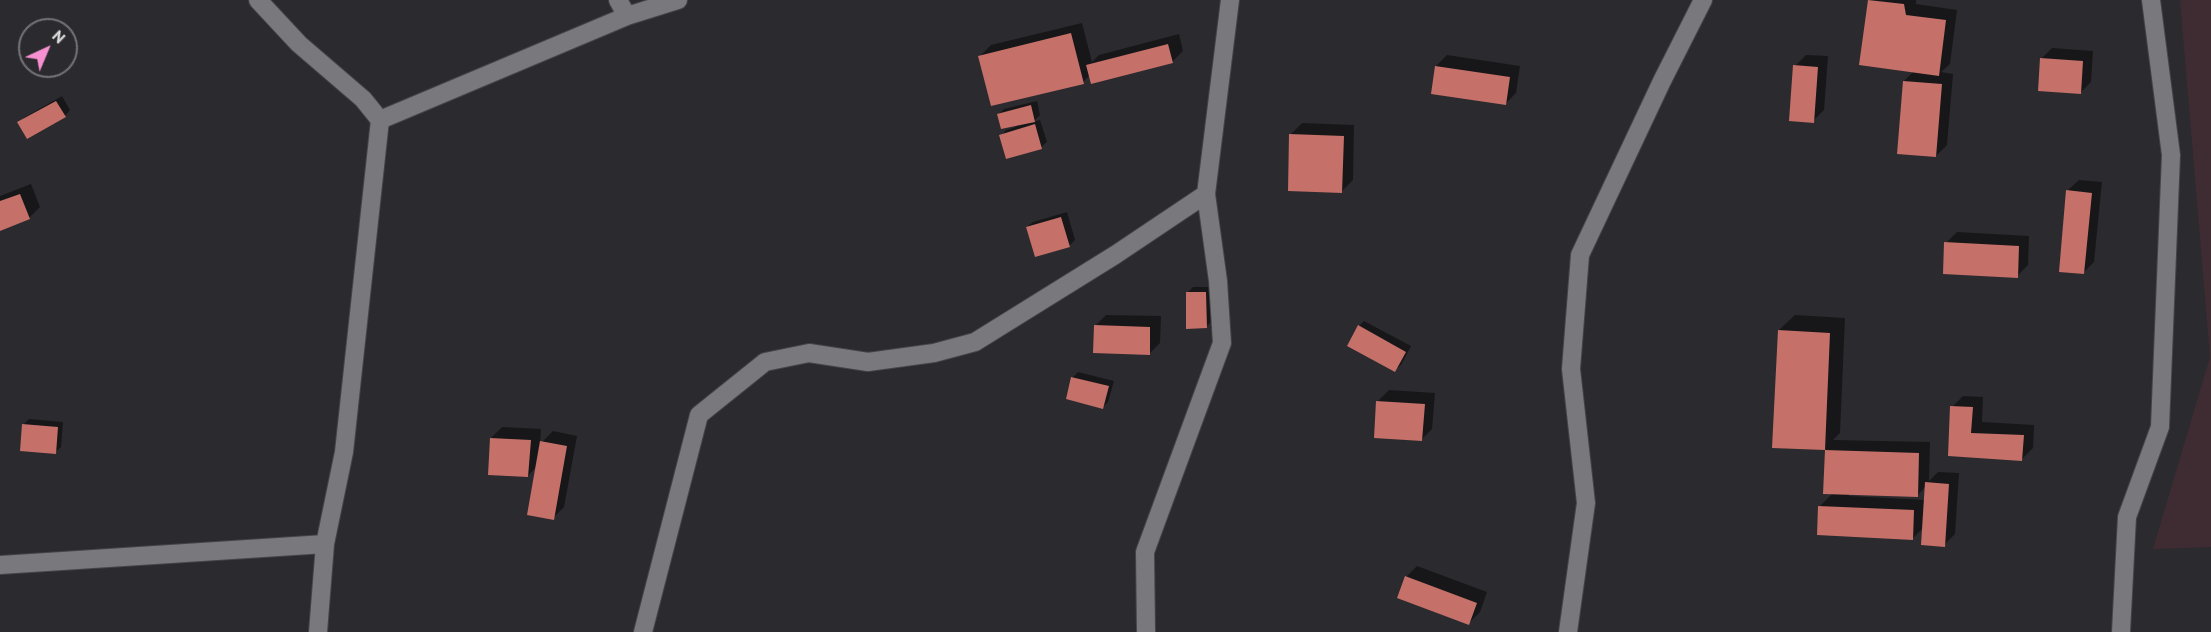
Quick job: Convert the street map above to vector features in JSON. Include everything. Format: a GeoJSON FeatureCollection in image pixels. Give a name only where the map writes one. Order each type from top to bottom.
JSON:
{"type":"FeatureCollection","features":[{"type":"Feature","properties":{"kind":"street"},"geometry":{"type":"LineString","coordinates":[[258,0],[299,44],[363,99],[380,120],[344,452],[325,543],[318,632]]}},
{"type":"Feature","properties":{"kind":"street"},"geometry":{"type":"LineString","coordinates":[[618,0],[627,16]]}},
{"type":"Feature","properties":{"kind":"street"},"geometry":{"type":"LineString","coordinates":[[380,120],[627,16],[678,0]]}},
{"type":"Feature","properties":{"kind":"street"},"geometry":{"type":"LineString","coordinates":[[1146,632],[1145,552],[1222,343],[1218,281],[1206,194],[1230,0]]}},
{"type":"Feature","properties":{"kind":"street"},"geometry":{"type":"LineString","coordinates":[[1568,632],[1586,502],[1570,369],[1580,255],[1703,0]]}},
{"type":"Feature","properties":{"kind":"street"},"geometry":{"type":"LineString","coordinates":[[2121,632],[2127,517],[2160,428],[2171,154],[2151,0]]}},
{"type":"Feature","properties":{"kind":"street"},"geometry":{"type":"LineString","coordinates":[[643,632],[699,415],[765,362],[809,353],[868,362],[934,353],[975,342],[1115,255],[1206,194]]}},
{"type":"Feature","properties":{"kind":"street"},"geometry":{"type":"LineString","coordinates":[[0,565],[325,543]]}},
{"type":"Feature","properties":{"kind":"shaded area"},"geometry":{"type":"Polygon","coordinates":[[[2180,0],[2211,0],[2211,547],[2153,549],[2210,357],[2180,0]]]}},
{"type":"Feature","properties":{"kind":"building"},"geometry":{"type":"Polygon","coordinates":[[[1868,0],[1904,4],[1906,15],[1946,20],[1939,76],[1859,65],[1868,0]]]}},
{"type":"Feature","properties":{"kind":"building"},"geometry":{"type":"Polygon","coordinates":[[[1071,33],[1084,84],[991,106],[978,56],[1071,33]]]}},
{"type":"Feature","properties":{"kind":"building"},"geometry":{"type":"Polygon","coordinates":[[[1168,44],[1173,63],[1091,84],[1086,65],[1168,44]]]}},
{"type":"Feature","properties":{"kind":"building"},"geometry":{"type":"Polygon","coordinates":[[[2040,58],[2083,61],[2081,94],[2038,91],[2040,58]]]}},
{"type":"Feature","properties":{"kind":"building"},"geometry":{"type":"Polygon","coordinates":[[[1793,65],[1818,67],[1814,123],[1789,121],[1793,65]]]}},
{"type":"Feature","properties":{"kind":"building"},"geometry":{"type":"Polygon","coordinates":[[[1435,66],[1510,77],[1506,105],[1431,94],[1435,66]]]}},
{"type":"Feature","properties":{"kind":"building"},"geometry":{"type":"Polygon","coordinates":[[[1903,81],[1942,84],[1936,157],[1897,154],[1903,81]]]}},
{"type":"Feature","properties":{"kind":"building"},"geometry":{"type":"Polygon","coordinates":[[[56,101],[66,117],[27,139],[17,122],[56,101]]]}},
{"type":"Feature","properties":{"kind":"building"},"geometry":{"type":"Polygon","coordinates":[[[1031,105],[1035,122],[1001,129],[997,114],[1031,105]]]}},
{"type":"Feature","properties":{"kind":"building"},"geometry":{"type":"Polygon","coordinates":[[[1035,124],[1042,149],[1006,159],[999,135],[1035,124]]]}},
{"type":"Feature","properties":{"kind":"building"},"geometry":{"type":"Polygon","coordinates":[[[1289,134],[1344,136],[1342,193],[1288,191],[1289,134]]]}},
{"type":"Feature","properties":{"kind":"building"},"geometry":{"type":"Polygon","coordinates":[[[2066,190],[2092,193],[2084,274],[2059,272],[2066,190]]]}},
{"type":"Feature","properties":{"kind":"building"},"geometry":{"type":"Polygon","coordinates":[[[20,194],[30,219],[0,231],[0,201],[20,194]]]}},
{"type":"Feature","properties":{"kind":"building"},"geometry":{"type":"Polygon","coordinates":[[[1061,217],[1070,247],[1035,257],[1026,227],[1061,217]]]}},
{"type":"Feature","properties":{"kind":"building"},"geometry":{"type":"Polygon","coordinates":[[[1944,242],[2019,246],[2018,278],[1943,274],[1944,242]]]}},
{"type":"Feature","properties":{"kind":"building"},"geometry":{"type":"Polygon","coordinates":[[[1186,292],[1206,292],[1207,328],[1186,329],[1186,292]]]}},
{"type":"Feature","properties":{"kind":"building"},"geometry":{"type":"Polygon","coordinates":[[[1094,325],[1150,327],[1150,355],[1093,353],[1094,325]]]}},
{"type":"Feature","properties":{"kind":"building"},"geometry":{"type":"Polygon","coordinates":[[[1358,325],[1406,352],[1395,372],[1347,346],[1358,325]]]}},
{"type":"Feature","properties":{"kind":"building"},"geometry":{"type":"Polygon","coordinates":[[[1778,330],[1830,333],[1825,450],[1772,448],[1778,330]]]}},
{"type":"Feature","properties":{"kind":"building"},"geometry":{"type":"Polygon","coordinates":[[[1071,377],[1109,386],[1103,409],[1066,399],[1071,377]]]}},
{"type":"Feature","properties":{"kind":"building"},"geometry":{"type":"Polygon","coordinates":[[[1376,401],[1425,404],[1422,441],[1374,438],[1376,401]]]}},
{"type":"Feature","properties":{"kind":"building"},"geometry":{"type":"Polygon","coordinates":[[[1950,406],[1973,407],[1971,433],[2024,435],[2022,461],[1948,456],[1950,406]]]}},
{"type":"Feature","properties":{"kind":"building"},"geometry":{"type":"Polygon","coordinates":[[[22,424],[58,427],[56,454],[20,451],[22,424]]]}},
{"type":"Feature","properties":{"kind":"building"},"geometry":{"type":"Polygon","coordinates":[[[490,438],[531,440],[528,477],[488,475],[490,438]]]}},
{"type":"Feature","properties":{"kind":"building"},"geometry":{"type":"Polygon","coordinates":[[[540,441],[567,446],[554,520],[527,515],[540,441]]]}},
{"type":"Feature","properties":{"kind":"building"},"geometry":{"type":"Polygon","coordinates":[[[1825,450],[1919,453],[1918,497],[1823,494],[1825,450]]]}},
{"type":"Feature","properties":{"kind":"building"},"geometry":{"type":"Polygon","coordinates":[[[1925,482],[1949,484],[1945,547],[1921,545],[1925,482]]]}},
{"type":"Feature","properties":{"kind":"building"},"geometry":{"type":"Polygon","coordinates":[[[1818,506],[1914,510],[1913,540],[1817,535],[1818,506]]]}},
{"type":"Feature","properties":{"kind":"building"},"geometry":{"type":"Polygon","coordinates":[[[1405,576],[1477,603],[1469,625],[1397,598],[1405,576]]]}}]}
